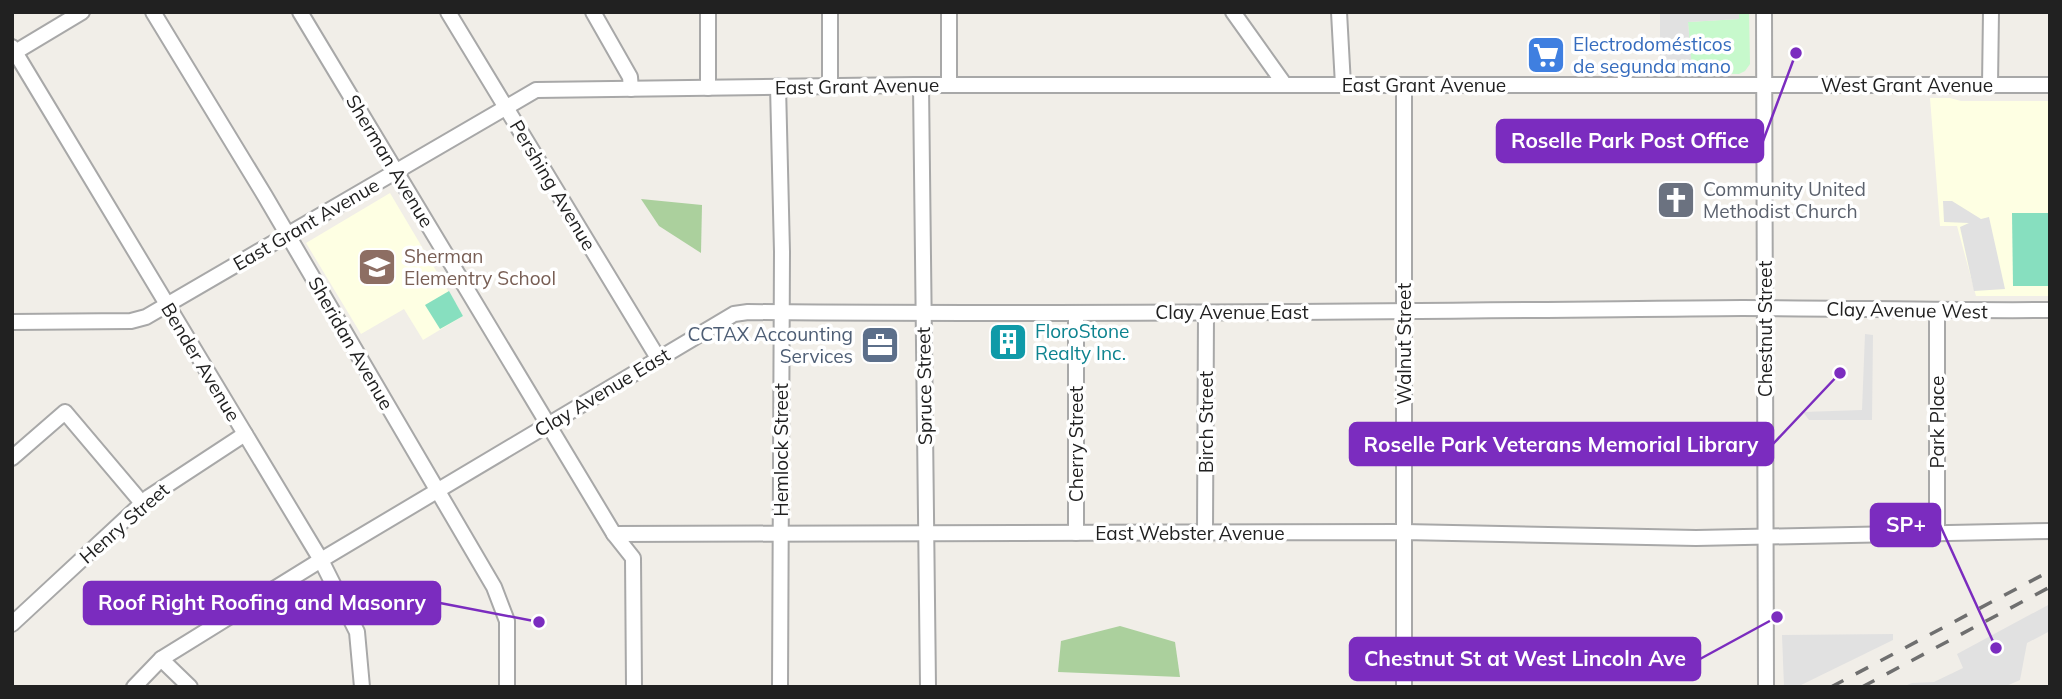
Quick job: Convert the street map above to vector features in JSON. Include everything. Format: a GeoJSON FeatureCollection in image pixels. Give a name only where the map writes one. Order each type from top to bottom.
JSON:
{"type":"FeatureCollection","features":[{"type":"Feature","properties":{"kind":"street"},"geometry":{"type":"LineString","coordinates":[[13,51],[82,12]]}},
{"type":"Feature","properties":{"kind":"street","name":"Sheridan Avenue"},"geometry":{"type":"LineString","coordinates":[[153,12],[494,587],[506,621],[507,687]]}},
{"type":"Feature","properties":{"kind":"street","name":"Sherman Avenue"},"geometry":{"type":"LineString","coordinates":[[300,12],[614,534],[633,558],[634,687]]}},
{"type":"Feature","properties":{"kind":"street","name":"Pershing Avenue"},"geometry":{"type":"LineString","coordinates":[[448,12],[658,358]]}},
{"type":"Feature","properties":{"kind":"street"},"geometry":{"type":"LineString","coordinates":[[593,12],[630,77],[631,89]]}},
{"type":"Feature","properties":{"kind":"street"},"geometry":{"type":"LineString","coordinates":[[708,12],[708,88]]}},
{"type":"Feature","properties":{"kind":"street"},"geometry":{"type":"LineString","coordinates":[[830,12],[830,86]]}},
{"type":"Feature","properties":{"kind":"street"},"geometry":{"type":"LineString","coordinates":[[949,12],[949,85]]}},
{"type":"Feature","properties":{"kind":"street"},"geometry":{"type":"LineString","coordinates":[[1339,12],[1343,85]]}},
{"type":"Feature","properties":{"kind":"street","name":"Chestnut Street"},"geometry":{"type":"LineString","coordinates":[[1764,12],[1766,687]]}},
{"type":"Feature","properties":{"kind":"street"},"geometry":{"type":"LineString","coordinates":[[1990,85],[1991,12]]}},
{"type":"Feature","properties":{"kind":"street"},"geometry":{"type":"LineString","coordinates":[[1236,13],[1285,85]]}},
{"type":"Feature","properties":{"kind":"street","name":"Bender Avenue"},"geometry":{"type":"LineString","coordinates":[[13,51],[321,560],[358,632],[362,687]]}},
{"type":"Feature","properties":{"kind":"street","name":"East Grant Avenue"},"geometry":{"type":"LineString","coordinates":[[14,320],[131,321],[146,317],[536,90],[921,85],[1765,85]]}},
{"type":"Feature","properties":{"kind":"street","name":"Spruce Street"},"geometry":{"type":"LineString","coordinates":[[921,85],[928,687]]}},
{"type":"Feature","properties":{"kind":"street","name":"Walnut Street"},"geometry":{"type":"LineString","coordinates":[[1404,687],[1405,85]]}},
{"type":"Feature","properties":{"kind":"street","name":"West Grant Avenue"},"geometry":{"type":"LineString","coordinates":[[1765,85],[2050,85]]}},
{"type":"Feature","properties":{"kind":"street","name":"Hemlock Street"},"geometry":{"type":"LineString","coordinates":[[778,86],[782,312],[780,687]]}},
{"type":"Feature","properties":{"kind":"street","name":"Clay Avenue East"},"geometry":{"type":"LineString","coordinates":[[134,687],[161,659],[321,560],[734,314],[1765,308]]}},
{"type":"Feature","properties":{"kind":"street","name":"Clay Avenue West"},"geometry":{"type":"LineString","coordinates":[[1765,308],[2050,310]]}},
{"type":"Feature","properties":{"kind":"street","name":"Park Place"},"geometry":{"type":"LineString","coordinates":[[1937,311],[1937,532]]}},
{"type":"Feature","properties":{"kind":"street","name":"Birch Street"},"geometry":{"type":"LineString","coordinates":[[1205,533],[1206,312]]}},
{"type":"Feature","properties":{"kind":"street","name":"Cherry Street"},"geometry":{"type":"LineString","coordinates":[[1076,313],[1076,533]]}},
{"type":"Feature","properties":{"kind":"street"},"geometry":{"type":"LineString","coordinates":[[12,458],[65,412],[142,503]]}},
{"type":"Feature","properties":{"kind":"street","name":"Henry Street"},"geometry":{"type":"LineString","coordinates":[[12,624],[142,503],[245,434]]}},
{"type":"Feature","properties":{"kind":"street","name":"East Webster Avenue"},"geometry":{"type":"LineString","coordinates":[[614,534],[1404,532],[1696,538],[2050,531]]}},
{"type":"Feature","properties":{"kind":"street"},"geometry":{"type":"LineString","coordinates":[[161,659],[190,687]]}},
{"type":"Feature","properties":{"kind":"shaded area"},"geometry":{"type":"Polygon","coordinates":[[[1660,12],[1739,12],[1739,19],[1688,22],[1692,69],[1682,68],[1685,73],[1678,74],[1675,70],[1673,74],[1666,74],[1666,69],[1660,69],[1660,12]]]}},
{"type":"Feature","properties":{"kind":"shaded area"},"geometry":{"type":"Polygon","coordinates":[[[1930,98],[1961,101],[2050,101],[2050,296],[1976,296],[1957,226],[1940,226],[1930,98]]]}},
{"type":"Feature","properties":{"kind":"shaded area","name":"Sherman Elementry School"},"geometry":{"type":"Polygon","coordinates":[[[390,193],[463,316],[423,340],[404,309],[361,334],[306,243],[390,193]]]}},
{"type":"Feature","properties":{"kind":"shaded area"},"geometry":{"type":"Polygon","coordinates":[[[1943,201],[1952,201],[1981,219],[1989,217],[2005,289],[1974,291],[1960,227],[1969,223],[1944,222],[1943,201]]]}},
{"type":"Feature","properties":{"kind":"shaded area"},"geometry":{"type":"Polygon","coordinates":[[[1865,334],[1873,335],[1872,420],[1809,420],[1803,412],[1862,410],[1865,334]]]}},
{"type":"Feature","properties":{"kind":"shaded area"},"geometry":{"type":"Polygon","coordinates":[[[2050,604],[2050,631],[2027,643],[2020,680],[2004,687],[1902,687],[1912,683],[1934,682],[1963,668],[1957,654],[2050,604]]]}},
{"type":"Feature","properties":{"kind":"shaded area"},"geometry":{"type":"Polygon","coordinates":[[[1893,634],[1893,640],[1797,687],[1784,687],[1782,635],[1893,634]]]}},
{"type":"Feature","properties":{"kind":"green space"},"geometry":{"type":"Polygon","coordinates":[[[1739,12],[1749,12],[1750,64],[1745,71],[1739,74],[1685,73],[1681,69],[1691,68],[1688,22],[1739,19],[1739,12]]]}},
{"type":"Feature","properties":{"kind":"green space"},"geometry":{"type":"Polygon","coordinates":[[[641,199],[702,205],[701,253],[659,226],[641,199]]]}},
{"type":"Feature","properties":{"kind":"green space"},"geometry":{"type":"Polygon","coordinates":[[[2012,213],[2050,213],[2050,286],[2013,286],[2012,213]]]}},
{"type":"Feature","properties":{"kind":"green space"},"geometry":{"type":"Polygon","coordinates":[[[449,291],[463,316],[440,329],[425,305],[449,291]]]}},
{"type":"Feature","properties":{"kind":"green space"},"geometry":{"type":"Polygon","coordinates":[[[1120,626],[1175,642],[1180,677],[1058,672],[1061,641],[1120,626]]]}},
{"type":"Feature","properties":{"kind":"railway"},"geometry":{"type":"LineString","coordinates":[[1831,687],[2050,571]]}},
{"type":"Feature","properties":{"kind":"railway"},"geometry":{"type":"LineString","coordinates":[[1862,687],[2050,587]]}},
{"type":"Feature","properties":{"kind":"place","name":"Roselle Park Post Office"},"geometry":{"type":"Point","coordinates":[1796,53]}},
{"type":"Feature","properties":{"kind":"place","name":"Electrodomésticos de segunda mano"},"geometry":{"type":"Point","coordinates":[1546,55]}},
{"type":"Feature","properties":{"kind":"place","name":"Community United Methodist Church"},"geometry":{"type":"Point","coordinates":[1676,200]}},
{"type":"Feature","properties":{"kind":"place","name":"Sherman Elementry School"},"geometry":{"type":"Point","coordinates":[377,267]}},
{"type":"Feature","properties":{"kind":"place","name":"FloroStone Realty Inc."},"geometry":{"type":"Point","coordinates":[1008,342]}},
{"type":"Feature","properties":{"kind":"place","name":"CCTAX Accounting Services"},"geometry":{"type":"Point","coordinates":[880,345]}},
{"type":"Feature","properties":{"kind":"place","name":"Roselle Park Veterans Memorial Library"},"geometry":{"type":"Point","coordinates":[1840,373]}},
{"type":"Feature","properties":{"kind":"place","name":"Chestnut St at West Lincoln Ave"},"geometry":{"type":"Point","coordinates":[1777,617]}},
{"type":"Feature","properties":{"kind":"place","name":"Roof Right Roofing and Masonry"},"geometry":{"type":"Point","coordinates":[539,622]}},
{"type":"Feature","properties":{"kind":"place","name":"SP+"},"geometry":{"type":"Point","coordinates":[1996,648]}}]}
